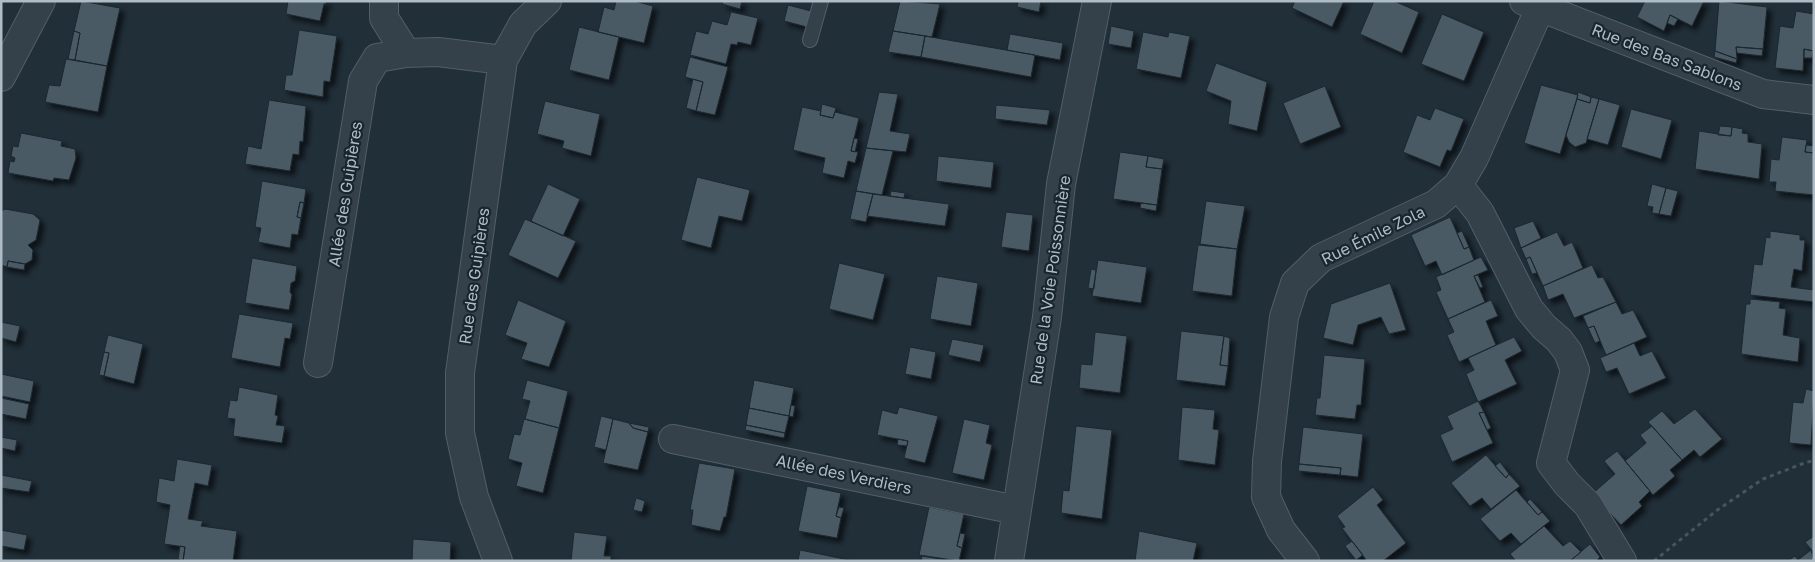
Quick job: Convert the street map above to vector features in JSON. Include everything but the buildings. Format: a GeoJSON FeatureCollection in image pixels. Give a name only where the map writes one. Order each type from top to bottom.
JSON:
{"type":"FeatureCollection","features":[{"type":"Feature","properties":{"kind":"street"},"geometry":{"type":"LineString","coordinates":[[1,77],[41,1]]}},
{"type":"Feature","properties":{"kind":"street"},"geometry":{"type":"LineString","coordinates":[[384,1],[384,18],[406,53]]}},
{"type":"Feature","properties":{"kind":"street","name":"Rue des Guipières"},"geometry":{"type":"LineString","coordinates":[[498,561],[474,497],[460,433],[460,373],[503,60],[523,24],[547,1]]}},
{"type":"Feature","properties":{"kind":"street","name":"Rue de la Voie Poissonnière"},"geometry":{"type":"LineString","coordinates":[[1009,561],[1047,317],[1062,184],[1097,1]]}},
{"type":"Feature","properties":{"kind":"street","name":"Rue des Bas Sablons"},"geometry":{"type":"LineString","coordinates":[[1536,4],[1763,94],[1814,100]]}},
{"type":"Feature","properties":{"kind":"street","name":"Rue Émile Zola"},"geometry":{"type":"LineString","coordinates":[[1305,561],[1281,530],[1266,497],[1267,461],[1284,318],[1295,283],[1321,258],[1436,204],[1458,185],[1474,158],[1536,4]]}},
{"type":"Feature","properties":{"kind":"street","name":"Allée des Guipières"},"geometry":{"type":"LineString","coordinates":[[318,363],[363,81],[377,58],[406,53],[438,52],[503,60]]}},
{"type":"Feature","properties":{"kind":"street"},"geometry":{"type":"LineString","coordinates":[[1458,185],[1480,212],[1529,308],[1568,352],[1575,370],[1551,463],[1567,484],[1588,505],[1622,561]]}},
{"type":"Feature","properties":{"kind":"street","name":"Allée des Verdiers"},"geometry":{"type":"LineString","coordinates":[[673,439],[1016,510]]}},
{"type":"Feature","properties":{"kind":"lane"},"geometry":{"type":"LineString","coordinates":[[810,40],[821,1]]}},
{"type":"Feature","properties":{"kind":"path"},"geometry":{"type":"LineString","coordinates":[[1654,561],[1716,510],[1763,480],[1807,462],[1814,462]]}}]}
